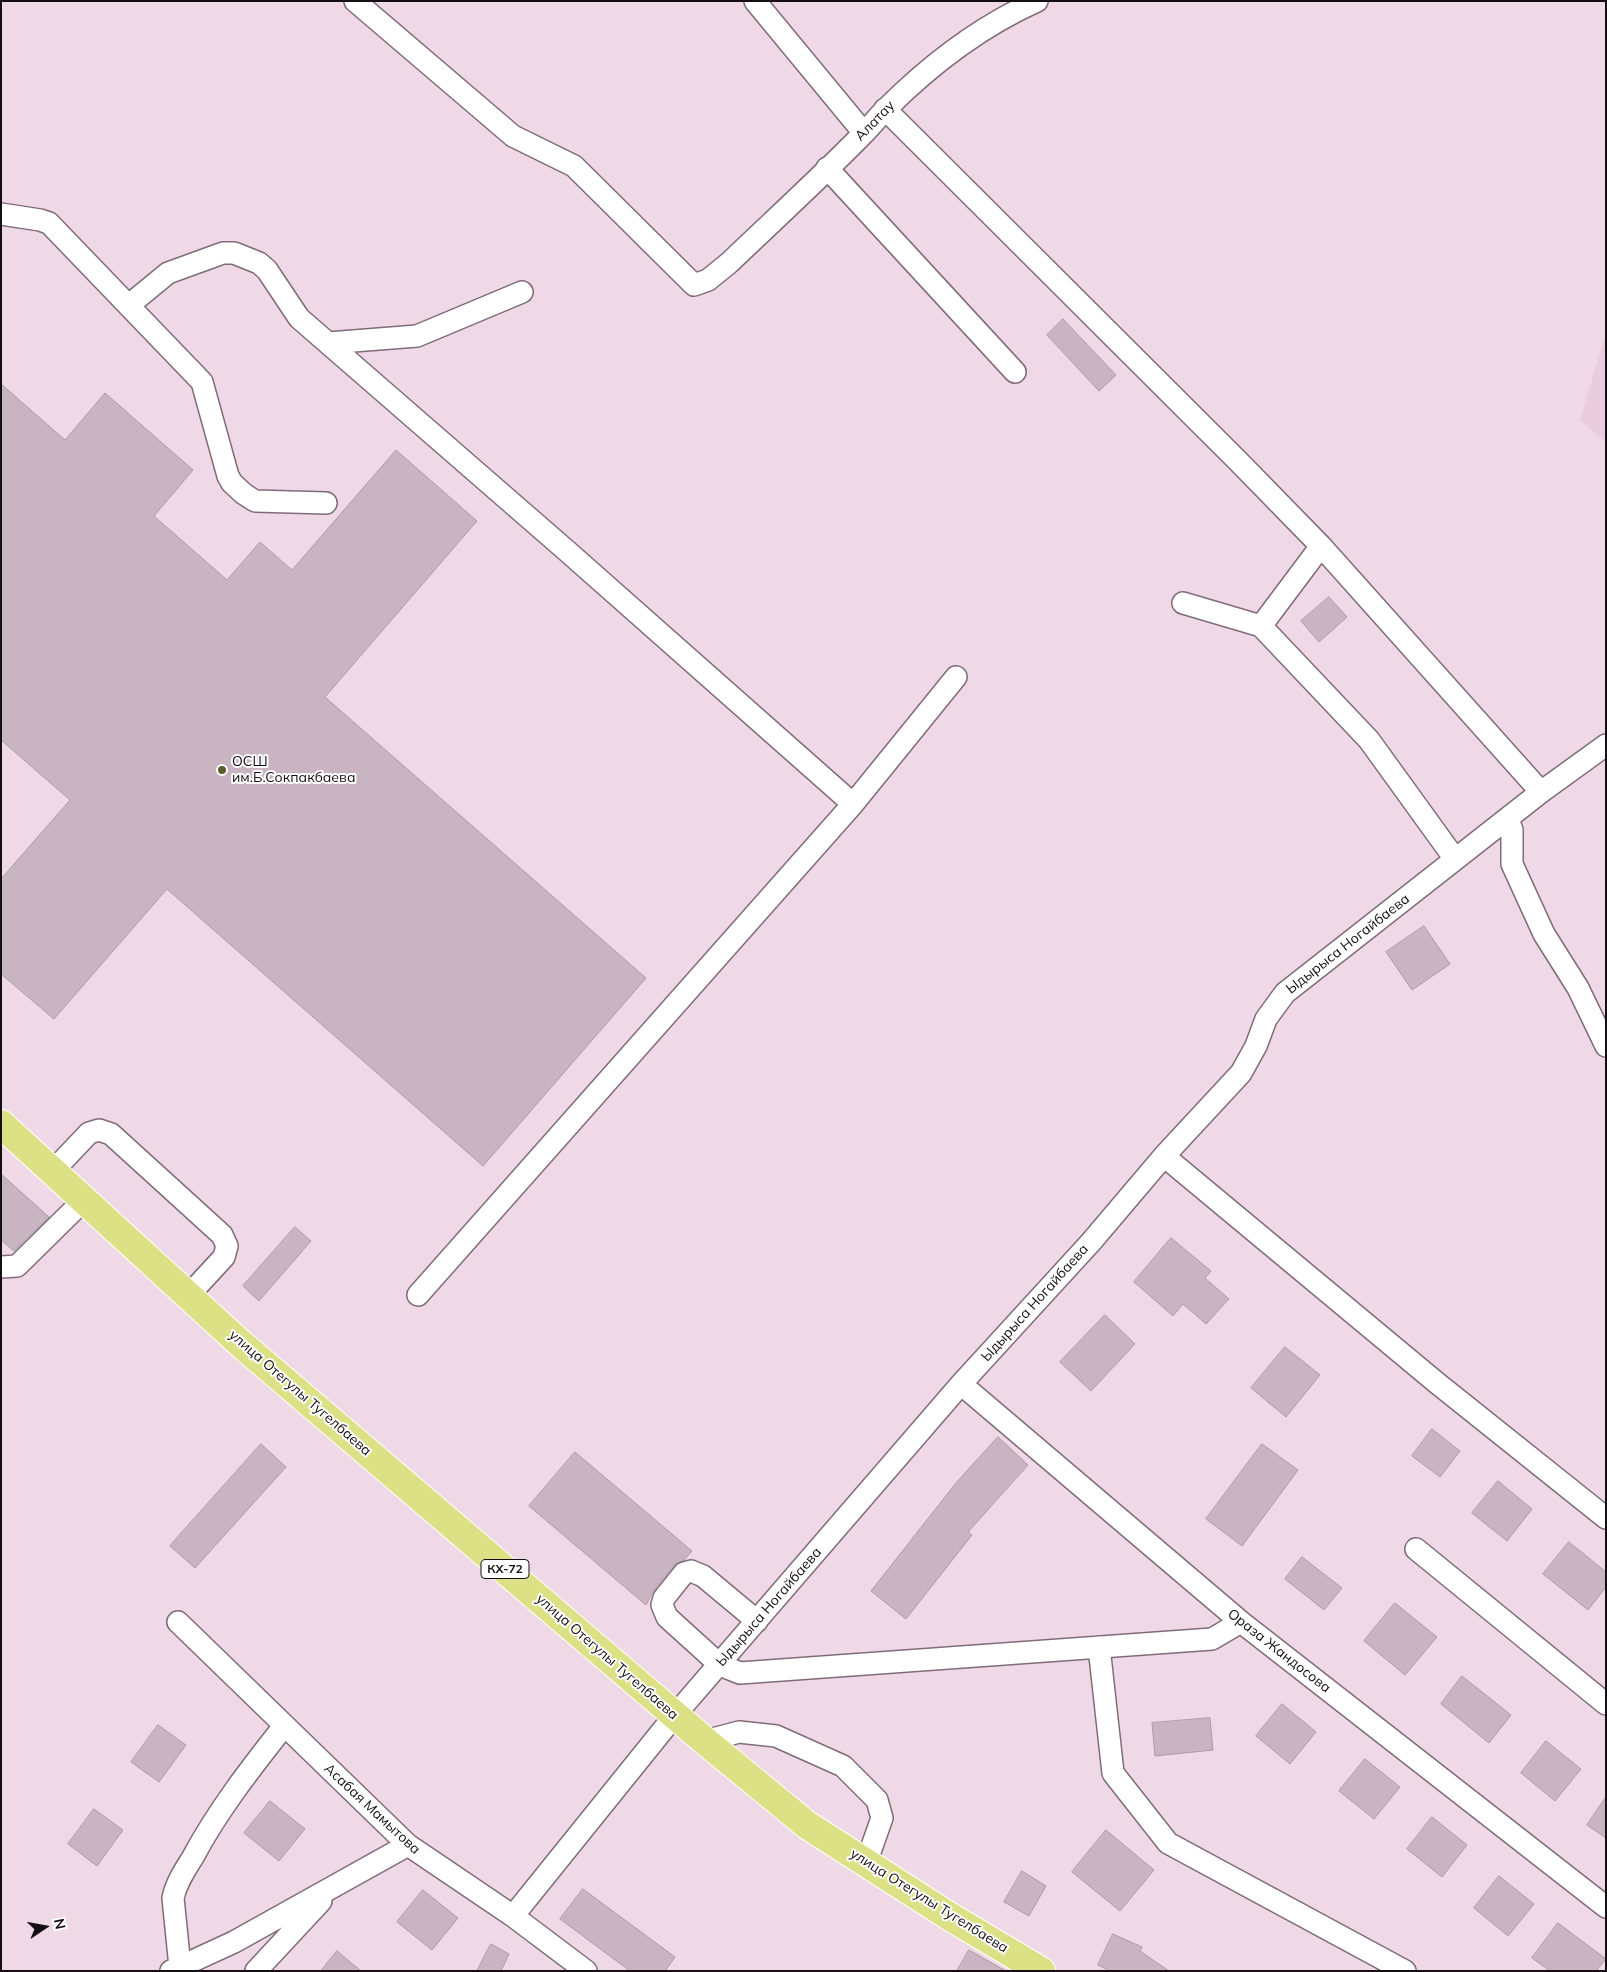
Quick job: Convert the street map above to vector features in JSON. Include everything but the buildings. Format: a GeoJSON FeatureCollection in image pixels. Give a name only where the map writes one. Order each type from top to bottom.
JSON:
{"type":"FeatureCollection","features":[{"type":"Feature","properties":{"kind":"main road","name":"улица Отегулы Тугелбаева"},"geometry":{"type":"LineString","coordinates":[[1,1124],[241,1344],[675,1715],[807,1824],[952,1918],[1041,1971]]}},
{"type":"Feature","properties":{"kind":"street","name":"Алатау"},"geometry":{"type":"LineString","coordinates":[[355,1],[513,136],[574,166],[694,286],[708,280],[729,263],[864,133],[885,109],[941,58],[971,36],[1010,13],[1037,1]]}},
{"type":"Feature","properties":{"kind":"street"},"geometry":{"type":"LineString","coordinates":[[755,1],[864,133]]}},
{"type":"Feature","properties":{"kind":"street"},"geometry":{"type":"LineString","coordinates":[[885,109],[1321,546],[1541,792]]}},
{"type":"Feature","properties":{"kind":"street"},"geometry":{"type":"LineString","coordinates":[[827,168],[1015,372]]}},
{"type":"Feature","properties":{"kind":"street"},"geometry":{"type":"LineString","coordinates":[[1,214],[49,223],[202,382],[228,476],[232,483],[244,494],[254,501],[326,503]]}},
{"type":"Feature","properties":{"kind":"street"},"geometry":{"type":"LineString","coordinates":[[129,305],[168,273],[223,253],[234,253],[259,263],[267,270],[299,318],[560,544],[853,804]]}},
{"type":"Feature","properties":{"kind":"street"},"geometry":{"type":"LineString","coordinates":[[328,342],[417,336],[522,292]]}},
{"type":"Feature","properties":{"kind":"street"},"geometry":{"type":"LineString","coordinates":[[1261,626],[1321,546]]}},
{"type":"Feature","properties":{"kind":"street"},"geometry":{"type":"LineString","coordinates":[[1183,604],[1261,626],[1369,740],[1455,859]]}},
{"type":"Feature","properties":{"kind":"street"},"geometry":{"type":"LineString","coordinates":[[418,1295],[853,804],[956,676]]}},
{"type":"Feature","properties":{"kind":"street","name":"Ыдырыса Ногайбаева"},"geometry":{"type":"LineString","coordinates":[[514,1916],[675,1715],[961,1384],[1091,1242],[1164,1156],[1242,1073],[1256,1046],[1266,1019],[1285,993],[1541,792],[1606,745]]}},
{"type":"Feature","properties":{"kind":"street"},"geometry":{"type":"LineString","coordinates":[[1508,819],[1512,830],[1512,864],[1544,934],[1578,988],[1606,1046]]}},
{"type":"Feature","properties":{"kind":"street"},"geometry":{"type":"LineString","coordinates":[[53,1171],[89,1133],[99,1130],[111,1134],[222,1235],[227,1246],[224,1256],[188,1296]]}},
{"type":"Feature","properties":{"kind":"street"},"geometry":{"type":"LineString","coordinates":[[1164,1156],[1437,1383],[1606,1518]]}},
{"type":"Feature","properties":{"kind":"street"},"geometry":{"type":"LineString","coordinates":[[1,1267],[17,1266],[84,1200]]}},
{"type":"Feature","properties":{"kind":"street","name":"Ораза Жандосова"},"geometry":{"type":"LineString","coordinates":[[961,1384],[1240,1622],[1606,1907]]}},
{"type":"Feature","properties":{"kind":"street"},"geometry":{"type":"LineString","coordinates":[[1416,1549],[1606,1704]]}},
{"type":"Feature","properties":{"kind":"street"},"geometry":{"type":"LineString","coordinates":[[757,1621],[703,1576],[691,1570],[684,1573],[664,1598],[662,1605],[667,1618],[720,1664],[740,1672],[1212,1639],[1240,1622]]}},
{"type":"Feature","properties":{"kind":"street","name":"Асабая Мамытова"},"geometry":{"type":"LineString","coordinates":[[178,1622],[408,1845],[514,1916],[586,1971]]}},
{"type":"Feature","properties":{"kind":"street"},"geometry":{"type":"LineString","coordinates":[[1099,1647],[1113,1773],[1168,1843],[1405,1971]]}},
{"type":"Feature","properties":{"kind":"street"},"geometry":{"type":"LineString","coordinates":[[284,1726],[230,1794],[203,1837],[175,1889],[172,1898],[176,1969],[234,1942],[408,1845]]}},
{"type":"Feature","properties":{"kind":"street"},"geometry":{"type":"LineString","coordinates":[[705,1740],[739,1732],[776,1736],[843,1766],[877,1800],[882,1818],[866,1863]]}},
{"type":"Feature","properties":{"kind":"street"},"geometry":{"type":"LineString","coordinates":[[256,1971],[333,1888]]}},
{"type":"Feature","properties":{"kind":"shaded area"},"geometry":{"type":"Polygon","coordinates":[[[1606,332],[1606,442],[1580,420],[1606,332]]]}},
{"type":"Feature","properties":{"kind":"place","name":"ОСШ им.Б.Сокпакбаева"},"geometry":{"type":"Point","coordinates":[222,770]}}]}
